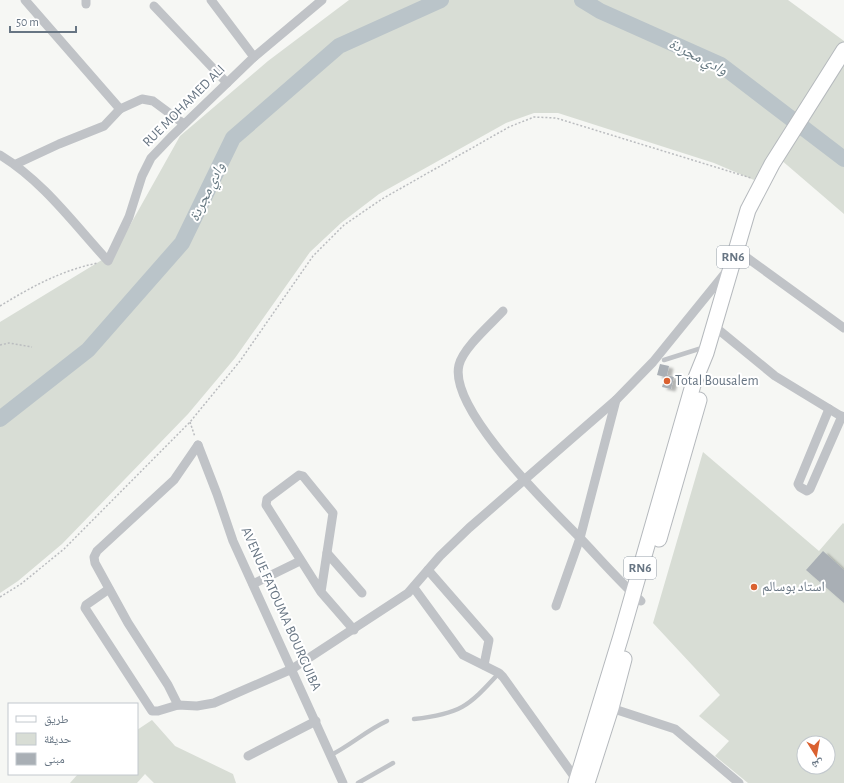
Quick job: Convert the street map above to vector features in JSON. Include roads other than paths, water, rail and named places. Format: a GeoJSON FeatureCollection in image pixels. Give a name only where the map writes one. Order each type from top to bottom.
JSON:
{"type":"FeatureCollection","features":[{"type":"Feature","properties":{"kind":"main road","name":"RN6"},"geometry":{"type":"LineString","coordinates":[[580,782],[614,675],[678,456],[702,387],[707,349],[735,249],[748,210],[772,164],[844,50]]}},
{"type":"Feature","properties":{"kind":"main road","name":"RN6"},"geometry":{"type":"LineString","coordinates":[[580,782],[611,708],[614,675]]}},
{"type":"Feature","properties":{"kind":"street"},"geometry":{"type":"LineString","coordinates":[[25,0],[120,109]]}},
{"type":"Feature","properties":{"kind":"street"},"geometry":{"type":"LineString","coordinates":[[211,0],[254,57]]}},
{"type":"Feature","properties":{"kind":"street","name":"RUE MOHAMED ALI"},"geometry":{"type":"LineString","coordinates":[[16,164],[40,186],[108,261],[129,216],[146,166],[171,137],[254,57],[322,0]]}},
{"type":"Feature","properties":{"kind":"street"},"geometry":{"type":"LineString","coordinates":[[154,6],[228,83]]}},
{"type":"Feature","properties":{"kind":"street"},"geometry":{"type":"LineString","coordinates":[[0,155],[16,164],[58,144],[104,126],[120,109],[133,102],[149,99],[184,124]]}},
{"type":"Feature","properties":{"kind":"street"},"geometry":{"type":"LineString","coordinates":[[735,249],[844,328]]}},
{"type":"Feature","properties":{"kind":"street"},"geometry":{"type":"LineString","coordinates":[[178,705],[168,685],[128,623],[109,589],[86,605],[86,610],[149,709],[154,711],[178,705],[197,706],[214,703],[292,669],[354,630],[414,588],[428,570],[469,528],[616,400],[653,362],[730,268]]}},
{"type":"Feature","properties":{"kind":"street"},"geometry":{"type":"LineString","coordinates":[[503,311],[463,356],[459,364],[458,374],[461,386],[478,422],[524,480],[637,597]]}},
{"type":"Feature","properties":{"kind":"street"},"geometry":{"type":"LineString","coordinates":[[714,326],[775,376],[843,417],[810,489],[807,490],[800,487],[798,484],[829,409]]}},
{"type":"Feature","properties":{"kind":"street"},"geometry":{"type":"LineString","coordinates":[[556,606],[580,538],[616,400]]}},
{"type":"Feature","properties":{"kind":"street","name":"AVENUE FATOUMA BOURGUIBA"},"geometry":{"type":"LineString","coordinates":[[109,589],[95,563],[95,555],[174,480],[198,445],[233,540],[343,783]]}},
{"type":"Feature","properties":{"kind":"street"},"geometry":{"type":"LineString","coordinates":[[321,592],[333,513],[303,476],[299,475],[282,486],[265,502],[267,508],[321,592],[333,608],[354,630]]}},
{"type":"Feature","properties":{"kind":"street"},"geometry":{"type":"LineString","coordinates":[[327,553],[362,593]]}},
{"type":"Feature","properties":{"kind":"street"},"geometry":{"type":"LineString","coordinates":[[253,584],[300,561]]}},
{"type":"Feature","properties":{"kind":"street"},"geometry":{"type":"LineString","coordinates":[[428,570],[489,640],[484,666]]}},
{"type":"Feature","properties":{"kind":"street"},"geometry":{"type":"LineString","coordinates":[[414,588],[459,651],[466,658],[499,674],[580,782]]}},
{"type":"Feature","properties":{"kind":"street"},"geometry":{"type":"LineString","coordinates":[[611,708],[675,729],[738,783]]}},
{"type":"Feature","properties":{"kind":"street"},"geometry":{"type":"LineString","coordinates":[[248,756],[316,721]]}},
{"type":"Feature","properties":{"kind":"lane"},"geometry":{"type":"LineString","coordinates":[[664,360],[707,349]]}},
{"type":"Feature","properties":{"kind":"lane"},"geometry":{"type":"LineString","coordinates":[[414,719],[440,716],[466,706],[476,698],[499,674]]}},
{"type":"Feature","properties":{"kind":"lane"},"geometry":{"type":"LineString","coordinates":[[331,755],[352,744],[371,730],[387,721]]}},
{"type":"Feature","properties":{"kind":"lane"},"geometry":{"type":"LineString","coordinates":[[358,783],[392,763]]}},
{"type":"Feature","properties":{"kind":"waterway","name":"وادي مجردة"},"geometry":{"type":"LineString","coordinates":[[0,419],[88,350],[182,243],[233,138],[339,46],[441,0]]}},
{"type":"Feature","properties":{"kind":"waterway","name":"وادي مجردة"},"geometry":{"type":"LineString","coordinates":[[582,0],[600,11],[721,65],[844,159]]}},
{"type":"Feature","properties":{"kind":"place","name":"Total Bousalem"},"geometry":{"type":"Point","coordinates":[667,381]}},
{"type":"Feature","properties":{"kind":"place","name":"استاد بوسالم"},"geometry":{"type":"Point","coordinates":[754,587]}}]}
